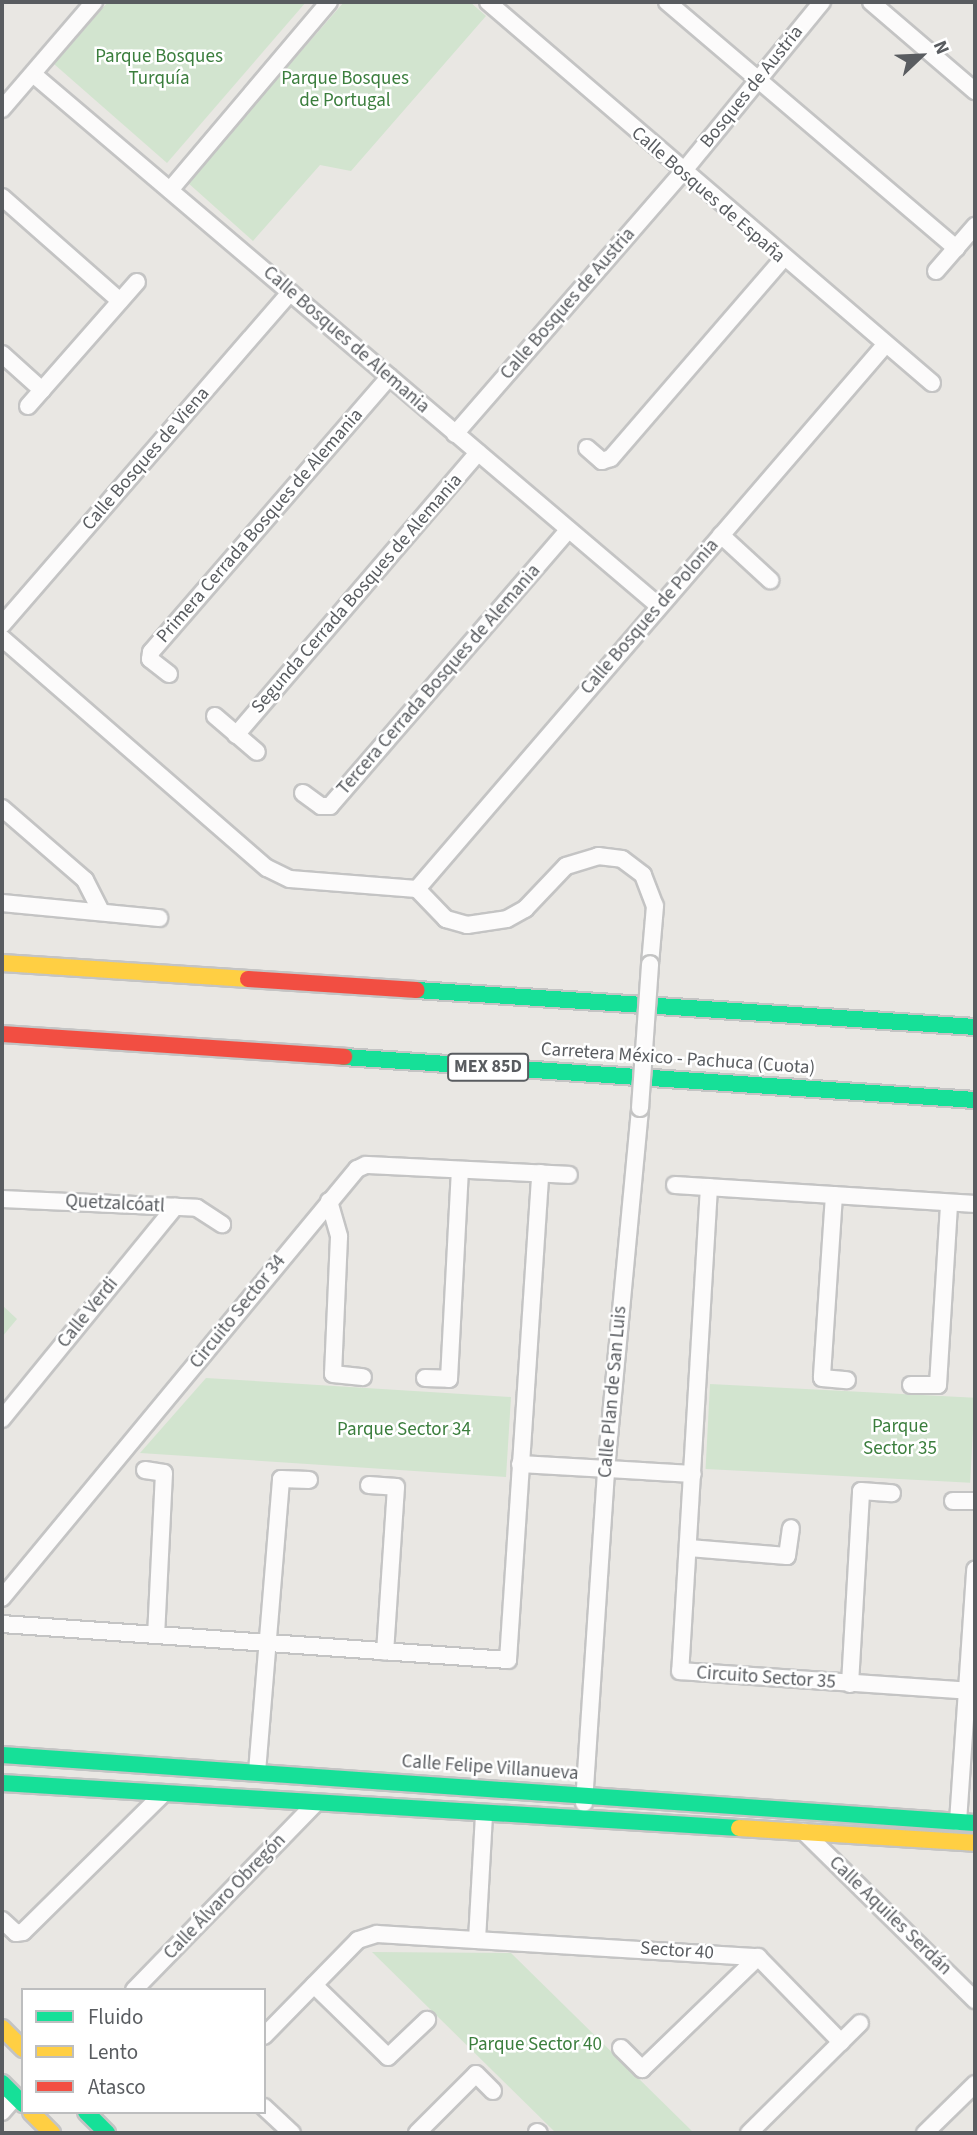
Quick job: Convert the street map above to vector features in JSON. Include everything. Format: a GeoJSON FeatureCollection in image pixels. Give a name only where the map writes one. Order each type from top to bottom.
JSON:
{"type":"FeatureCollection","features":[{"type":"Feature","properties":{"kind":"main road"},"geometry":{"type":"LineString","coordinates":[[2,963],[975,1027]]}},
{"type":"Feature","properties":{"kind":"main road","name":"Carretera México - Pachuca (Cuota)"},"geometry":{"type":"LineString","coordinates":[[2,1034],[975,1100]]}},
{"type":"Feature","properties":{"kind":"main road","name":"Calle Felipe Villanueva"},"geometry":{"type":"LineString","coordinates":[[2,1755],[975,1823]]}},
{"type":"Feature","properties":{"kind":"main road"},"geometry":{"type":"LineString","coordinates":[[2,1784],[161,1796],[975,1843]]}},
{"type":"Feature","properties":{"kind":"main road"},"geometry":{"type":"LineString","coordinates":[[928,1840],[930,1820]]}},
{"type":"Feature","properties":{"kind":"main road"},"geometry":{"type":"LineString","coordinates":[[2,2028],[21,2047]]}},
{"type":"Feature","properties":{"kind":"main road"},"geometry":{"type":"LineString","coordinates":[[2,2083],[19,2100]]}},
{"type":"Feature","properties":{"kind":"main road"},"geometry":{"type":"LineString","coordinates":[[33,2114],[52,2133]]}},
{"type":"Feature","properties":{"kind":"main road"},"geometry":{"type":"LineString","coordinates":[[88,2114],[107,2133]]}},
{"type":"Feature","properties":{"kind":"street"},"geometry":{"type":"LineString","coordinates":[[2,109],[94,2]]}},
{"type":"Feature","properties":{"kind":"street"},"geometry":{"type":"LineString","coordinates":[[170,190],[329,2]]}},
{"type":"Feature","properties":{"kind":"street","name":"Calle Bosques de España"},"geometry":{"type":"LineString","coordinates":[[488,2],[783,260],[932,383]]}},
{"type":"Feature","properties":{"kind":"street"},"geometry":{"type":"LineString","coordinates":[[667,2],[956,248]]}},
{"type":"Feature","properties":{"kind":"street","name":"Bosques de Austria"},"geometry":{"type":"LineString","coordinates":[[682,173],[822,2]]}},
{"type":"Feature","properties":{"kind":"street"},"geometry":{"type":"LineString","coordinates":[[871,2],[975,91]]}},
{"type":"Feature","properties":{"kind":"street","name":"Calle Bosques de Alemania"},"geometry":{"type":"LineString","coordinates":[[33,74],[659,606]]}},
{"type":"Feature","properties":{"kind":"street","name":"Calle Bosques de Austria"},"geometry":{"type":"LineString","coordinates":[[454,434],[682,173]]}},
{"type":"Feature","properties":{"kind":"street"},"geometry":{"type":"LineString","coordinates":[[2,197],[120,300]]}},
{"type":"Feature","properties":{"kind":"street"},"geometry":{"type":"LineString","coordinates":[[936,271],[975,226]]}},
{"type":"Feature","properties":{"kind":"street"},"geometry":{"type":"LineString","coordinates":[[587,448],[602,461],[611,458],[783,260]]}},
{"type":"Feature","properties":{"kind":"street"},"geometry":{"type":"LineString","coordinates":[[28,406],[137,282]]}},
{"type":"Feature","properties":{"kind":"street","name":"Calle Bosques de Viena"},"geometry":{"type":"LineString","coordinates":[[2,625],[290,293]]}},
{"type":"Feature","properties":{"kind":"street","name":"Calle Bosques de Polonia"},"geometry":{"type":"LineString","coordinates":[[416,889],[884,346]]}},
{"type":"Feature","properties":{"kind":"street"},"geometry":{"type":"LineString","coordinates":[[2,354],[42,390]]}},
{"type":"Feature","properties":{"kind":"street","name":"Primera Cerrada Bosques de Alemania"},"geometry":{"type":"LineString","coordinates":[[169,674],[150,659],[151,652],[389,377]]}},
{"type":"Feature","properties":{"kind":"street","name":"Segunda Cerrada Bosques de Alemania"},"geometry":{"type":"LineString","coordinates":[[236,734],[478,453]]}},
{"type":"Feature","properties":{"kind":"street","name":"Tercera Cerrada Bosques de Alemania"},"geometry":{"type":"LineString","coordinates":[[303,793],[321,806],[330,806],[568,530]]}},
{"type":"Feature","properties":{"kind":"street"},"geometry":{"type":"LineString","coordinates":[[721,535],[770,580]]}},
{"type":"Feature","properties":{"kind":"street"},"geometry":{"type":"LineString","coordinates":[[2,638],[267,868],[290,879],[416,889]]}},
{"type":"Feature","properties":{"kind":"street"},"geometry":{"type":"LineString","coordinates":[[215,716],[257,752]]}},
{"type":"Feature","properties":{"kind":"street"},"geometry":{"type":"LineString","coordinates":[[2,808],[85,880],[100,909]]}},
{"type":"Feature","properties":{"kind":"street","name":"Calle Plan de San Luis"},"geometry":{"type":"LineString","coordinates":[[416,889],[446,919],[480,923],[507,919],[525,909],[566,866],[598,856],[622,859],[643,875],[654,906],[640,1108],[606,1469],[582,1820]]}},
{"type":"Feature","properties":{"kind":"street"},"geometry":{"type":"LineString","coordinates":[[2,903],[100,909],[159,918]]}},
{"type":"Feature","properties":{"kind":"street","name":"Circuito Sector 34"},"geometry":{"type":"LineString","coordinates":[[2,1598],[357,1169],[366,1165],[569,1175]]}},
{"type":"Feature","properties":{"kind":"street"},"geometry":{"type":"LineString","coordinates":[[425,1378],[449,1379],[460,1171]]}},
{"type":"Feature","properties":{"kind":"street"},"geometry":{"type":"LineString","coordinates":[[2,1623],[508,1660],[540,1173]]}},
{"type":"Feature","properties":{"kind":"street"},"geometry":{"type":"LineString","coordinates":[[675,1185],[975,1204]]}},
{"type":"Feature","properties":{"kind":"street","name":"Circuito Sector 35"},"geometry":{"type":"LineString","coordinates":[[709,1187],[680,1671],[971,1691]]}},
{"type":"Feature","properties":{"kind":"street"},"geometry":{"type":"LineString","coordinates":[[834,1195],[822,1378],[846,1380]]}},
{"type":"Feature","properties":{"kind":"street","name":"Quetzalcóatl"},"geometry":{"type":"LineString","coordinates":[[2,1199],[197,1208],[222,1224]]}},
{"type":"Feature","properties":{"kind":"street"},"geometry":{"type":"LineString","coordinates":[[329,1201],[339,1237],[333,1374],[363,1377]]}},
{"type":"Feature","properties":{"kind":"street"},"geometry":{"type":"LineString","coordinates":[[911,1385],[938,1385],[949,1203]]}},
{"type":"Feature","properties":{"kind":"street","name":"Calle Verdi"},"geometry":{"type":"LineString","coordinates":[[2,1419],[175,1207]]}},
{"type":"Feature","properties":{"kind":"street"},"geometry":{"type":"LineString","coordinates":[[520,1464],[693,1474]]}},
{"type":"Feature","properties":{"kind":"street"},"geometry":{"type":"LineString","coordinates":[[145,1470],[164,1473],[156,1634]]}},
{"type":"Feature","properties":{"kind":"street"},"geometry":{"type":"LineString","coordinates":[[257,1772],[264,1643],[281,1479],[309,1480]]}},
{"type":"Feature","properties":{"kind":"street"},"geometry":{"type":"LineString","coordinates":[[369,1485],[396,1487],[385,1653]]}},
{"type":"Feature","properties":{"kind":"street"},"geometry":{"type":"LineString","coordinates":[[850,1684],[861,1492],[892,1493]]}},
{"type":"Feature","properties":{"kind":"street"},"geometry":{"type":"LineString","coordinates":[[953,1501],[975,1501]]}},
{"type":"Feature","properties":{"kind":"street"},"geometry":{"type":"LineString","coordinates":[[689,1548],[787,1556],[791,1528]]}},
{"type":"Feature","properties":{"kind":"street"},"geometry":{"type":"LineString","coordinates":[[958,1822],[971,1691],[975,1570]]}},
{"type":"Feature","properties":{"kind":"street"},"geometry":{"type":"LineString","coordinates":[[2,1920],[16,1933],[23,1932],[161,1796]]}},
{"type":"Feature","properties":{"kind":"street","name":"Calle Álvaro Obregón"},"geometry":{"type":"LineString","coordinates":[[136,1988],[316,1804]]}},
{"type":"Feature","properties":{"kind":"street"},"geometry":{"type":"LineString","coordinates":[[477,1940],[484,1814]]}},
{"type":"Feature","properties":{"kind":"street","name":"Calle Aquiles Serdán"},"geometry":{"type":"LineString","coordinates":[[804,1832],[975,2000]]}},
{"type":"Feature","properties":{"kind":"street","name":"Sector 40"},"geometry":{"type":"LineString","coordinates":[[266,2034],[358,1940],[367,1937],[477,1940],[758,1956]]}},
{"type":"Feature","properties":{"kind":"street"},"geometry":{"type":"LineString","coordinates":[[621,2048],[642,2069],[758,1956],[841,2042]]}},
{"type":"Feature","properties":{"kind":"street"},"geometry":{"type":"LineString","coordinates":[[314,1985],[388,2057],[427,2020]]}},
{"type":"Feature","properties":{"kind":"street"},"geometry":{"type":"LineString","coordinates":[[749,2133],[860,2022]]}},
{"type":"Feature","properties":{"kind":"street"},"geometry":{"type":"LineString","coordinates":[[417,2133],[475,2074],[493,2091]]}},
{"type":"Feature","properties":{"kind":"street"},"geometry":{"type":"LineString","coordinates":[[925,2133],[975,2084]]}},
{"type":"Feature","properties":{"kind":"street"},"geometry":{"type":"LineString","coordinates":[[2,2112],[19,2100]]}},
{"type":"Feature","properties":{"kind":"street"},"geometry":{"type":"LineString","coordinates":[[266,2108],[292,2133]]}},
{"type":"Feature","properties":{"kind":"green space","name":"Parque Bosques Turquía"},"geometry":{"type":"Polygon","coordinates":[[[108,2],[306,2],[167,163],[54,64],[108,2]]]}},
{"type":"Feature","properties":{"kind":"green space","name":"Parque Bosques de Portugal"},"geometry":{"type":"Polygon","coordinates":[[[344,2],[470,2],[486,16],[351,171],[320,165],[253,241],[187,182],[344,2]]]}},
{"type":"Feature","properties":{"kind":"green space"},"geometry":{"type":"Polygon","coordinates":[[[2,1305],[17,1319],[2,1337],[2,1305]]]}},
{"type":"Feature","properties":{"kind":"green space","name":"Parque Sector 34"},"geometry":{"type":"Polygon","coordinates":[[[206,1378],[511,1397],[506,1477],[140,1453],[206,1378]]]}},
{"type":"Feature","properties":{"kind":"green space","name":"Parque Sector 35"},"geometry":{"type":"Polygon","coordinates":[[[710,1384],[975,1398],[970,1483],[706,1469],[710,1384]]]}},
{"type":"Feature","properties":{"kind":"green space","name":"Parque Sector 40"},"geometry":{"type":"Polygon","coordinates":[[[372,1952],[511,1953],[694,2133],[556,2133],[372,1952]]]}},
{"type":"Feature","properties":{"kind":"traffic: fast"},"geometry":{"type":"LineString","coordinates":[[417,990],[975,1027]]}},
{"type":"Feature","properties":{"kind":"traffic: fast"},"geometry":{"type":"LineString","coordinates":[[344,1057],[975,1100]]}},
{"type":"Feature","properties":{"kind":"traffic: fast"},"geometry":{"type":"LineString","coordinates":[[2,1755],[975,1823]]}},
{"type":"Feature","properties":{"kind":"traffic: fast"},"geometry":{"type":"LineString","coordinates":[[2,1783],[739,1828]]}},
{"type":"Feature","properties":{"kind":"traffic: fast"},"geometry":{"type":"LineString","coordinates":[[2,2083],[21,2102]]}},
{"type":"Feature","properties":{"kind":"traffic: fast"},"geometry":{"type":"LineString","coordinates":[[88,2114],[107,2133]]}},
{"type":"Feature","properties":{"kind":"traffic: slow"},"geometry":{"type":"LineString","coordinates":[[2,963],[248,979]]}},
{"type":"Feature","properties":{"kind":"traffic: slow"},"geometry":{"type":"LineString","coordinates":[[739,1828],[975,1843]]}},
{"type":"Feature","properties":{"kind":"traffic: slow"},"geometry":{"type":"LineString","coordinates":[[2,2028],[21,2047]]}},
{"type":"Feature","properties":{"kind":"traffic: slow"},"geometry":{"type":"LineString","coordinates":[[33,2114],[52,2133]]}},
{"type":"Feature","properties":{"kind":"traffic: jam"},"geometry":{"type":"LineString","coordinates":[[248,979],[417,990]]}},
{"type":"Feature","properties":{"kind":"traffic: jam"},"geometry":{"type":"LineString","coordinates":[[2,1034],[344,1057]]}}]}
